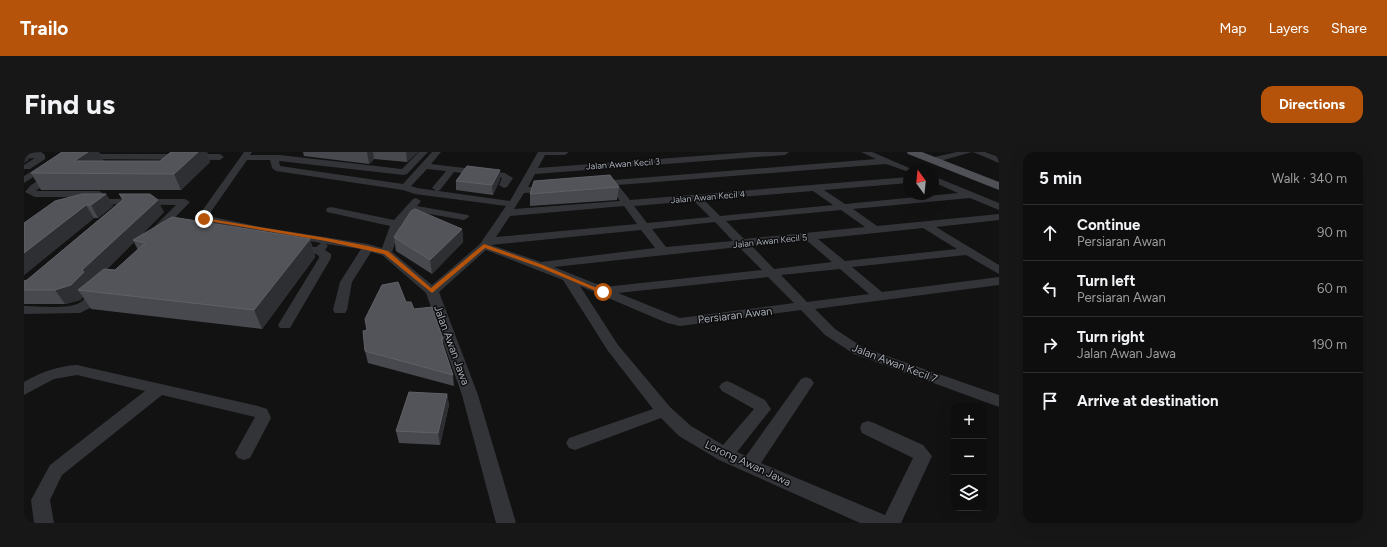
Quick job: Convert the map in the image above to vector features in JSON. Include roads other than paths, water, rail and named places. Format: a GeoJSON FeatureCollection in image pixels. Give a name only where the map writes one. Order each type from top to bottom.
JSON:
{"type":"FeatureCollection","features":[{"type":"Feature","properties":{"kind":"main road"},"geometry":{"type":"LineString","coordinates":[[912,152],[934,157],[999,179]]}},
{"type":"Feature","properties":{"kind":"main road"},"geometry":{"type":"LineString","coordinates":[[934,157],[999,186]]}},
{"type":"Feature","properties":{"kind":"street"},"geometry":{"type":"LineString","coordinates":[[296,160],[307,152]]}},
{"type":"Feature","properties":{"kind":"street"},"geometry":{"type":"LineString","coordinates":[[247,155],[404,172],[424,152]]}},
{"type":"Feature","properties":{"kind":"street"},"geometry":{"type":"LineString","coordinates":[[405,186],[437,152]]}},
{"type":"Feature","properties":{"kind":"street"},"geometry":{"type":"LineString","coordinates":[[432,291],[486,244],[513,204],[543,153],[565,152]]}},
{"type":"Feature","properties":{"kind":"street","name":"Jalan Awan Kecil 7"},"geometry":{"type":"LineString","coordinates":[[649,152],[671,179],[717,219],[769,273],[843,343],[859,351],[999,401]]}},
{"type":"Feature","properties":{"kind":"street","name":"Jalan Awan Kecil 3"},"geometry":{"type":"LineString","coordinates":[[533,171],[786,152]]}},
{"type":"Feature","properties":{"kind":"street"},"geometry":{"type":"LineString","coordinates":[[865,152],[903,167]]}},
{"type":"Feature","properties":{"kind":"street"},"geometry":{"type":"LineString","coordinates":[[934,157],[968,152]]}},
{"type":"Feature","properties":{"kind":"street"},"geometry":{"type":"LineString","coordinates":[[977,152],[999,160]]}},
{"type":"Feature","properties":{"kind":"street"},"geometry":{"type":"LineString","coordinates":[[757,153],[777,170],[803,188]]}},
{"type":"Feature","properties":{"kind":"street"},"geometry":{"type":"LineString","coordinates":[[24,156],[41,155],[42,157],[24,169]]}},
{"type":"Feature","properties":{"kind":"street"},"geometry":{"type":"LineString","coordinates":[[72,155],[30,192],[36,194],[184,193]]}},
{"type":"Feature","properties":{"kind":"street"},"geometry":{"type":"LineString","coordinates":[[24,180],[59,158],[72,155],[220,157]]}},
{"type":"Feature","properties":{"kind":"street","name":"Jalan Awan Jawa"},"geometry":{"type":"LineString","coordinates":[[247,155],[202,218],[323,245],[368,247],[386,253],[432,291],[470,395],[506,523]]}},
{"type":"Feature","properties":{"kind":"street"},"geometry":{"type":"LineString","coordinates":[[274,158],[276,168],[405,186],[415,192],[513,204]]}},
{"type":"Feature","properties":{"kind":"street"},"geometry":{"type":"LineString","coordinates":[[589,185],[887,161]]}},
{"type":"Feature","properties":{"kind":"street"},"geometry":{"type":"LineString","coordinates":[[425,166],[504,176],[508,178],[504,185]]}},
{"type":"Feature","properties":{"kind":"street"},"geometry":{"type":"LineString","coordinates":[[599,166],[663,251]]}},
{"type":"Feature","properties":{"kind":"street"},"geometry":{"type":"LineString","coordinates":[[437,188],[452,169]]}},
{"type":"Feature","properties":{"kind":"street","name":"Jalan Awan Kecil 4"},"geometry":{"type":"LineString","coordinates":[[506,213],[903,181]]}},
{"type":"Feature","properties":{"kind":"street"},"geometry":{"type":"LineString","coordinates":[[939,182],[999,207]]}},
{"type":"Feature","properties":{"kind":"street"},"geometry":{"type":"LineString","coordinates":[[521,190],[559,188]]}},
{"type":"Feature","properties":{"kind":"street"},"geometry":{"type":"LineString","coordinates":[[815,188],[876,230]]}},
{"type":"Feature","properties":{"kind":"street"},"geometry":{"type":"LineString","coordinates":[[486,244],[644,226],[971,195]]}},
{"type":"Feature","properties":{"kind":"street"},"geometry":{"type":"LineString","coordinates":[[74,206],[88,202],[184,202],[146,242]]}},
{"type":"Feature","properties":{"kind":"street"},"geometry":{"type":"LineString","coordinates":[[386,253],[396,224],[413,205],[464,217]]}},
{"type":"Feature","properties":{"kind":"street"},"geometry":{"type":"LineString","coordinates":[[331,210],[396,224]]}},
{"type":"Feature","properties":{"kind":"street","name":"Jalan Awan Kecil 5"},"geometry":{"type":"LineString","coordinates":[[541,266],[663,251],[999,217]]}},
{"type":"Feature","properties":{"kind":"street"},"geometry":{"type":"LineString","coordinates":[[926,225],[999,270]]}},
{"type":"Feature","properties":{"kind":"street"},"geometry":{"type":"LineString","coordinates":[[809,237],[879,296]]}},
{"type":"Feature","properties":{"kind":"street","name":"Persiaran Awan"},"geometry":{"type":"LineString","coordinates":[[486,244],[678,322],[999,281]]}},
{"type":"Feature","properties":{"kind":"street"},"geometry":{"type":"LineString","coordinates":[[282,245],[323,245],[325,254],[285,325]]}},
{"type":"Feature","properties":{"kind":"street"},"geometry":{"type":"LineString","coordinates":[[340,310],[346,282],[368,247]]}},
{"type":"Feature","properties":{"kind":"street"},"geometry":{"type":"LineString","coordinates":[[603,292],[968,251]]}},
{"type":"Feature","properties":{"kind":"street","name":"Lorong Awan Jawa"},"geometry":{"type":"LineString","coordinates":[[568,277],[613,348],[664,411],[685,431],[725,455],[881,523]]}},
{"type":"Feature","properties":{"kind":"street"},"geometry":{"type":"LineString","coordinates":[[24,310],[75,310],[85,305],[107,282]]}},
{"type":"Feature","properties":{"kind":"street"},"geometry":{"type":"LineString","coordinates":[[24,389],[49,374],[60,371],[77,370],[261,413],[263,418],[244,453]]}},
{"type":"Feature","properties":{"kind":"street"},"geometry":{"type":"LineString","coordinates":[[749,466],[806,383]]}},
{"type":"Feature","properties":{"kind":"street"},"geometry":{"type":"LineString","coordinates":[[725,455],[763,409],[756,402],[727,387]]}},
{"type":"Feature","properties":{"kind":"street"},"geometry":{"type":"LineString","coordinates":[[44,523],[40,500],[56,470],[159,389]]}},
{"type":"Feature","properties":{"kind":"street"},"geometry":{"type":"LineString","coordinates":[[575,443],[664,411]]}},
{"type":"Feature","properties":{"kind":"street"},"geometry":{"type":"LineString","coordinates":[[868,428],[917,450],[923,456],[891,523]]}}]}
